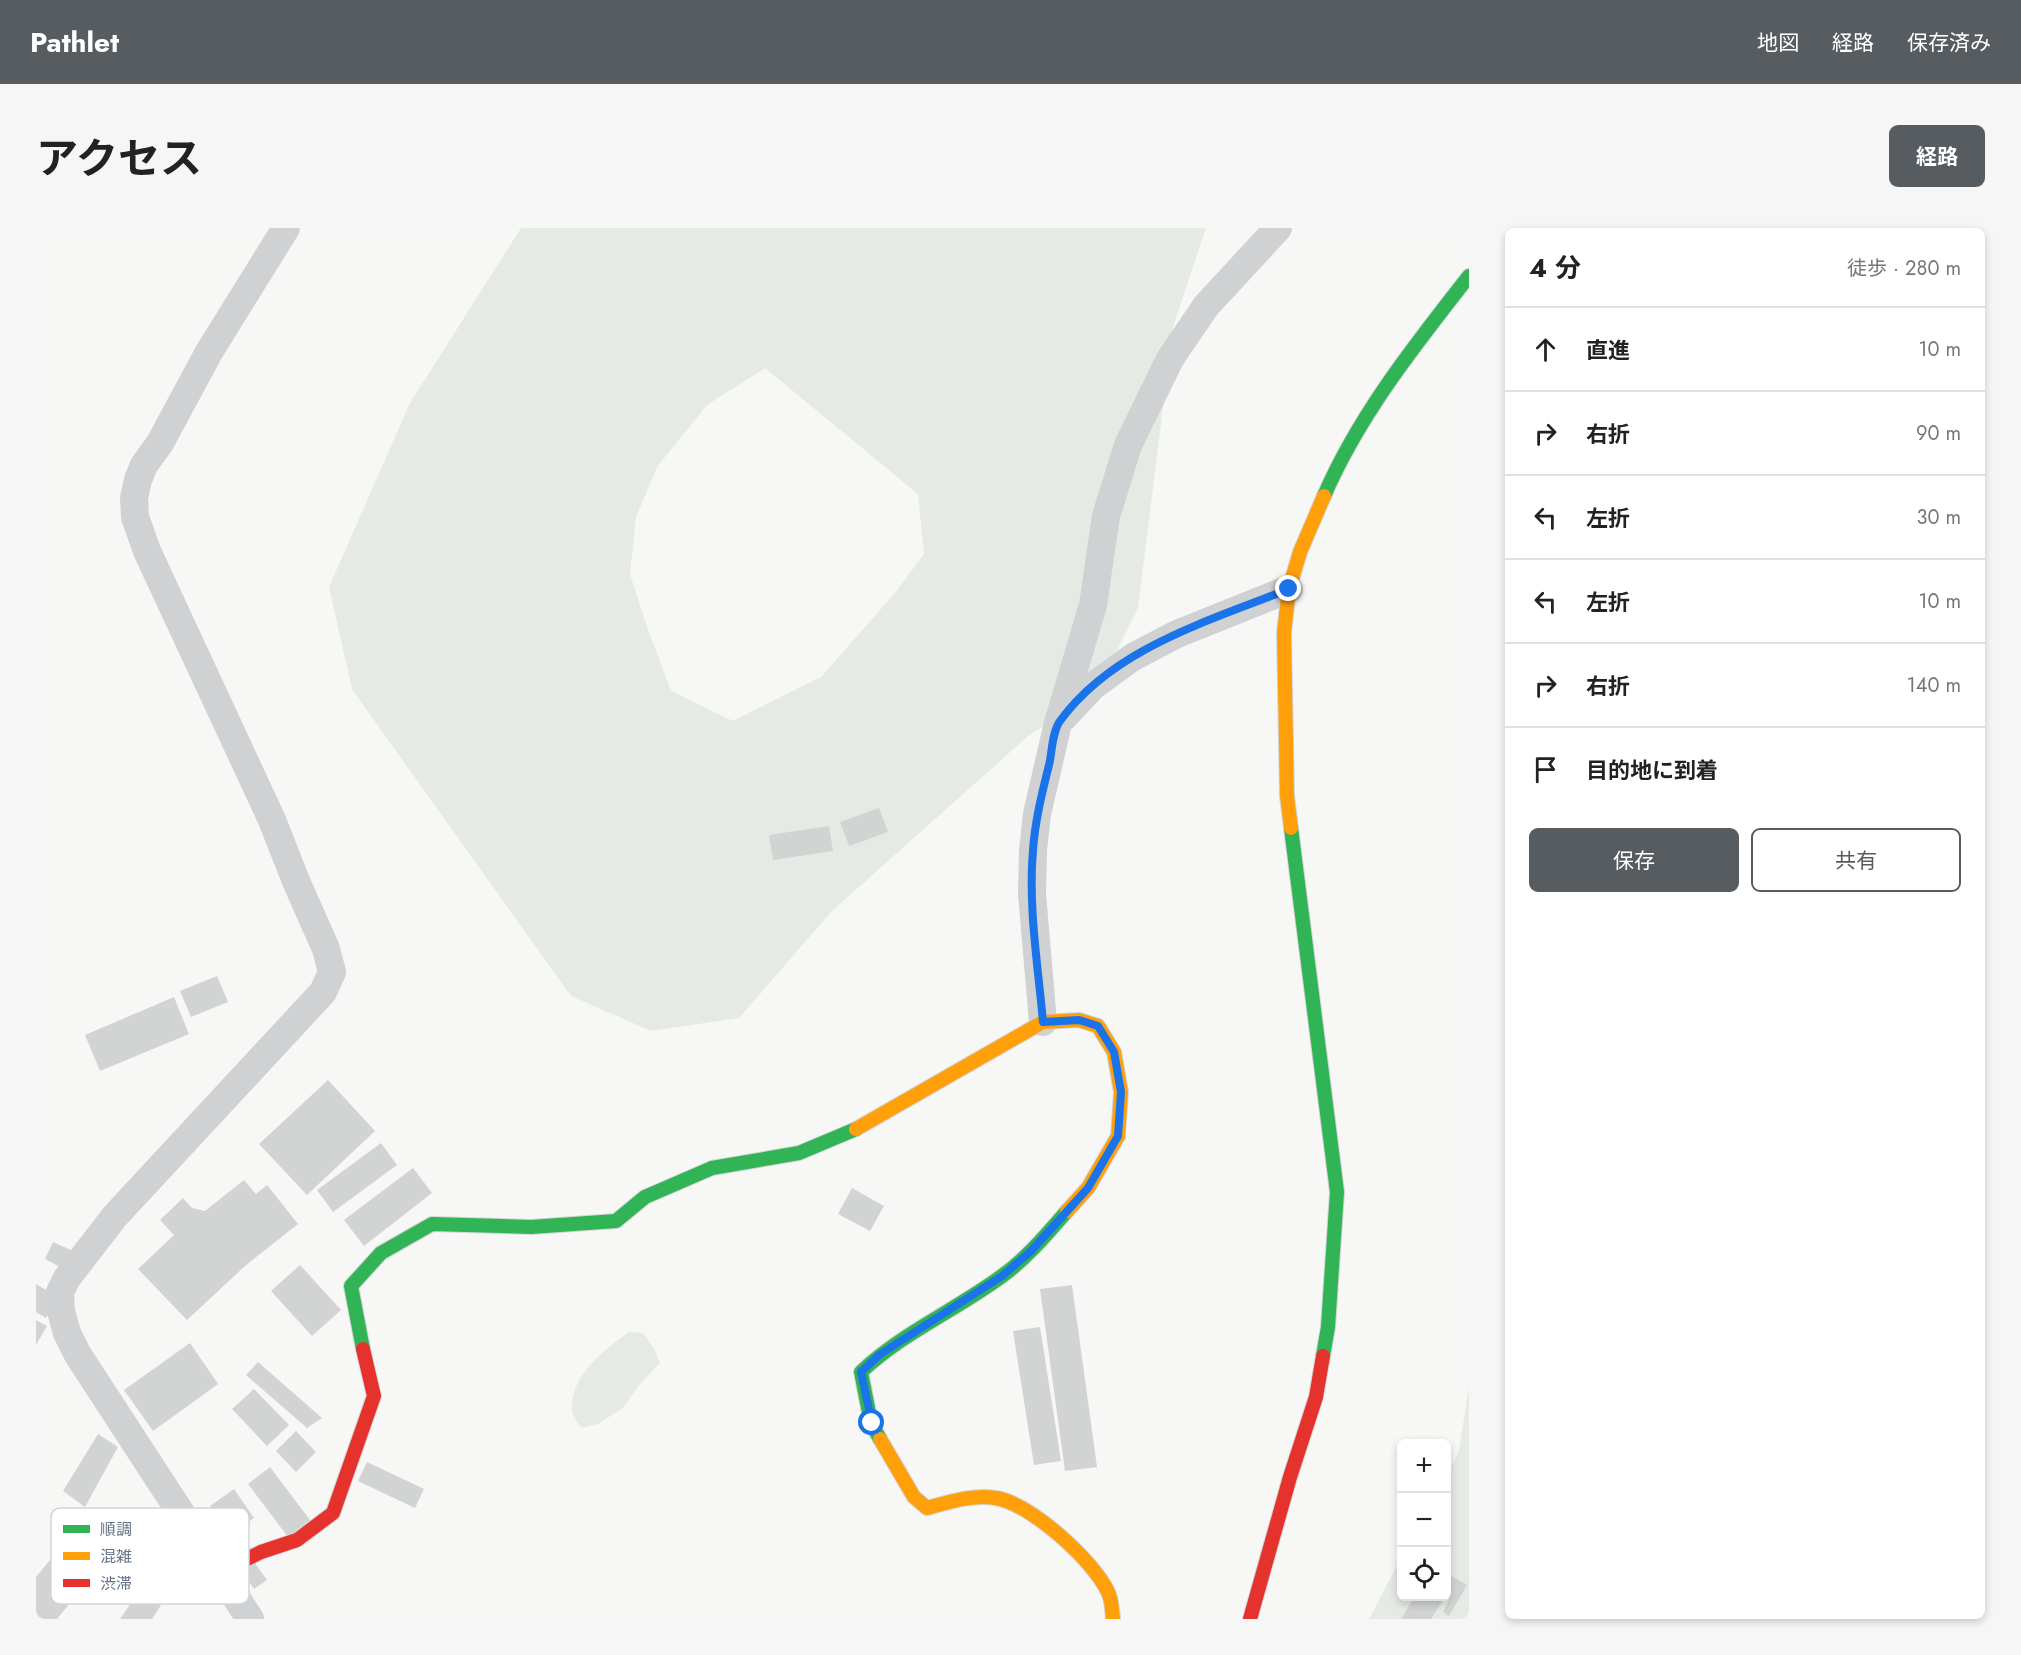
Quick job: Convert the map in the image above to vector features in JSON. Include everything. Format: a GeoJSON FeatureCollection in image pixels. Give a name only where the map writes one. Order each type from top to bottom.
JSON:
{"type":"FeatureCollection","features":[{"type":"Feature","properties":{"kind":"street"},"geometry":{"type":"LineString","coordinates":[[178,1508],[78,1354],[67,1333],[60,1311],[60,1292],[67,1278],[115,1216],[323,993],[332,972],[326,949],[272,820],[147,551],[135,517],[134,498],[144,465],[160,443],[208,352],[286,228]]}},
{"type":"Feature","properties":{"kind":"street"},"geometry":{"type":"LineString","coordinates":[[1043,1022],[1032,894],[1037,814],[1058,723],[1093,605],[1106,516],[1128,445],[1170,359],[1206,306],[1278,228]]}},
{"type":"Feature","properties":{"kind":"street"},"geometry":{"type":"LineString","coordinates":[[1250,1619],[1290,1477],[1316,1397],[1328,1327],[1337,1192],[1287,796],[1284,633],[1289,589],[1300,552],[1339,462],[1406,357],[1469,276]]}},
{"type":"Feature","properties":{"kind":"street"},"geometry":{"type":"LineString","coordinates":[[1058,723],[1093,686],[1133,657],[1177,634],[1289,589]]}},
{"type":"Feature","properties":{"kind":"street"},"geometry":{"type":"LineString","coordinates":[[249,1558],[297,1540],[333,1513],[374,1396],[358,1329],[351,1286],[381,1253],[432,1224],[531,1227],[616,1221],[645,1197],[712,1168],[799,1153],[849,1133],[1043,1022],[1079,1020],[1098,1026],[1114,1052],[1121,1092],[1118,1136],[1088,1188],[1031,1251],[1002,1276],[879,1355],[861,1372],[872,1423],[914,1497],[927,1508],[975,1496],[1007,1500],[1032,1515],[1063,1538],[1091,1568],[1108,1593],[1113,1619]]}},
{"type":"Feature","properties":{"kind":"street"},"geometry":{"type":"LineString","coordinates":[[240,1604],[249,1619]]}},
{"type":"Feature","properties":{"kind":"shaded area"},"geometry":{"type":"Polygon","coordinates":[[[521,228],[1206,228],[1173,327],[1138,608],[1096,693],[1028,736],[831,912],[739,1018],[651,1031],[571,996],[352,689],[329,587],[410,403],[521,228]],[[765,368],[707,405],[657,467],[636,517],[630,574],[671,691],[733,721],[821,677],[895,593],[924,554],[918,494],[765,368]]]}},
{"type":"Feature","properties":{"kind":"shaded area"},"geometry":{"type":"Polygon","coordinates":[[[629,1332],[643,1333],[655,1350],[660,1363],[639,1385],[624,1407],[598,1424],[581,1428],[572,1411],[576,1386],[590,1365],[629,1332]]]}},
{"type":"Feature","properties":{"kind":"shaded area"},"geometry":{"type":"Polygon","coordinates":[[[1469,1386],[1469,1619],[1369,1619],[1397,1566],[1397,1601],[1451,1601],[1451,1467],[1459,1451],[1469,1386]]]}},
{"type":"Feature","properties":{"kind":"building"},"geometry":{"type":"Polygon","coordinates":[[[879,808],[888,832],[849,846],[840,822],[879,808]]]}},
{"type":"Feature","properties":{"kind":"building"},"geometry":{"type":"Polygon","coordinates":[[[829,826],[833,851],[773,860],[769,835],[829,826]]]}},
{"type":"Feature","properties":{"kind":"building"},"geometry":{"type":"Polygon","coordinates":[[[217,976],[228,1002],[191,1017],[180,991],[217,976]]]}},
{"type":"Feature","properties":{"kind":"building"},"geometry":{"type":"Polygon","coordinates":[[[174,997],[189,1034],[100,1071],[85,1035],[174,997]]]}},
{"type":"Feature","properties":{"kind":"building"},"geometry":{"type":"Polygon","coordinates":[[[328,1080],[375,1131],[307,1195],[259,1144],[328,1080]]]}},
{"type":"Feature","properties":{"kind":"building"},"geometry":{"type":"Polygon","coordinates":[[[381,1143],[397,1165],[333,1212],[317,1190],[381,1143]]]}},
{"type":"Feature","properties":{"kind":"building"},"geometry":{"type":"Polygon","coordinates":[[[413,1168],[432,1193],[364,1246],[344,1220],[413,1168]]]}},
{"type":"Feature","properties":{"kind":"building"},"geometry":{"type":"Polygon","coordinates":[[[244,1180],[256,1194],[267,1185],[298,1224],[245,1266],[187,1320],[138,1269],[174,1235],[160,1220],[183,1198],[192,1208],[205,1211],[244,1180]]]}},
{"type":"Feature","properties":{"kind":"building"},"geometry":{"type":"Polygon","coordinates":[[[852,1188],[884,1206],[870,1231],[838,1214],[852,1188]]]}},
{"type":"Feature","properties":{"kind":"building"},"geometry":{"type":"Polygon","coordinates":[[[53,1242],[73,1251],[64,1269],[45,1259],[53,1242]]]}},
{"type":"Feature","properties":{"kind":"building"},"geometry":{"type":"Polygon","coordinates":[[[300,1265],[341,1310],[312,1336],[271,1291],[300,1265]]]}},
{"type":"Feature","properties":{"kind":"building"},"geometry":{"type":"Polygon","coordinates":[[[36,1284],[58,1297],[46,1318],[36,1312],[36,1284]]]}},
{"type":"Feature","properties":{"kind":"building"},"geometry":{"type":"Polygon","coordinates":[[[1072,1285],[1097,1467],[1065,1471],[1040,1289],[1072,1285]]]}},
{"type":"Feature","properties":{"kind":"building"},"geometry":{"type":"Polygon","coordinates":[[[36,1320],[47,1326],[36,1345],[36,1320]]]}},
{"type":"Feature","properties":{"kind":"building"},"geometry":{"type":"Polygon","coordinates":[[[1040,1327],[1061,1461],[1034,1465],[1013,1331],[1040,1327]]]}},
{"type":"Feature","properties":{"kind":"building"},"geometry":{"type":"Polygon","coordinates":[[[190,1343],[218,1384],[153,1431],[124,1390],[190,1343]]]}},
{"type":"Feature","properties":{"kind":"building"},"geometry":{"type":"Polygon","coordinates":[[[258,1362],[322,1418],[307,1428],[246,1375],[258,1362]]]}},
{"type":"Feature","properties":{"kind":"building"},"geometry":{"type":"Polygon","coordinates":[[[254,1389],[289,1425],[267,1446],[232,1409],[254,1389]]]}},
{"type":"Feature","properties":{"kind":"building"},"geometry":{"type":"Polygon","coordinates":[[[296,1431],[316,1452],[296,1472],[276,1451],[296,1431]]]}},
{"type":"Feature","properties":{"kind":"building"},"geometry":{"type":"Polygon","coordinates":[[[98,1434],[118,1447],[85,1507],[63,1491],[98,1434]]]}},
{"type":"Feature","properties":{"kind":"building"},"geometry":{"type":"Polygon","coordinates":[[[367,1462],[424,1489],[415,1508],[358,1481],[367,1462]]]}},
{"type":"Feature","properties":{"kind":"building"},"geometry":{"type":"Polygon","coordinates":[[[270,1467],[310,1520],[288,1537],[248,1484],[270,1467]]]}},
{"type":"Feature","properties":{"kind":"building"},"geometry":{"type":"Polygon","coordinates":[[[234,1489],[247,1508],[211,1508],[210,1506],[234,1489]]]}},
{"type":"Feature","properties":{"kind":"building"},"geometry":{"type":"Polygon","coordinates":[[[249,1511],[254,1518],[249,1522],[249,1511]]]}},
{"type":"Feature","properties":{"kind":"building"},"geometry":{"type":"Polygon","coordinates":[[[51,1559],[51,1604],[69,1604],[57,1619],[36,1619],[36,1577],[51,1559]]]}},
{"type":"Feature","properties":{"kind":"building"},"geometry":{"type":"Polygon","coordinates":[[[254,1562],[267,1580],[254,1589],[249,1582],[249,1565],[254,1562]]]}},
{"type":"Feature","properties":{"kind":"building"},"geometry":{"type":"Polygon","coordinates":[[[1451,1576],[1467,1585],[1449,1616],[1443,1612],[1448,1601],[1451,1601],[1451,1576]]]}},
{"type":"Feature","properties":{"kind":"building"},"geometry":{"type":"Polygon","coordinates":[[[1412,1601],[1442,1601],[1431,1619],[1401,1619],[1412,1601]]]}},
{"type":"Feature","properties":{"kind":"building"},"geometry":{"type":"Polygon","coordinates":[[[130,1604],[161,1605],[152,1619],[120,1619],[130,1604]]]}},
{"type":"Feature","properties":{"kind":"traffic: fast"},"geometry":{"type":"LineString","coordinates":[[1324,496],[1338,466],[1371,409],[1469,276]]}},
{"type":"Feature","properties":{"kind":"traffic: fast"},"geometry":{"type":"LineString","coordinates":[[1291,828],[1337,1192],[1328,1327],[1323,1356]]}},
{"type":"Feature","properties":{"kind":"traffic: fast"},"geometry":{"type":"LineString","coordinates":[[363,1349],[351,1286],[381,1253],[432,1224],[531,1227],[616,1221],[645,1197],[712,1168],[799,1153],[856,1129]]}},
{"type":"Feature","properties":{"kind":"traffic: fast"},"geometry":{"type":"LineString","coordinates":[[880,1439],[871,1423],[861,1372],[894,1345],[1011,1269],[1067,1211]]}},
{"type":"Feature","properties":{"kind":"traffic: slow"},"geometry":{"type":"LineString","coordinates":[[1291,828],[1287,796],[1284,633],[1289,589],[1300,552],[1324,496]]}},
{"type":"Feature","properties":{"kind":"traffic: slow"},"geometry":{"type":"LineString","coordinates":[[856,1129],[1043,1022],[1079,1020],[1098,1026],[1114,1052],[1121,1092],[1118,1136],[1088,1188],[1067,1211]]}},
{"type":"Feature","properties":{"kind":"traffic: slow"},"geometry":{"type":"LineString","coordinates":[[880,1439],[914,1497],[927,1508],[970,1498],[996,1498],[1010,1502],[1026,1511],[1060,1535],[1100,1579],[1109,1595],[1113,1619]]}},
{"type":"Feature","properties":{"kind":"traffic: jam"},"geometry":{"type":"LineString","coordinates":[[249,1558],[297,1540],[333,1513],[374,1396],[363,1349]]}},
{"type":"Feature","properties":{"kind":"traffic: jam"},"geometry":{"type":"LineString","coordinates":[[1250,1619],[1290,1477],[1316,1397],[1323,1356]]}},
{"type":"Feature","properties":{"kind":"route"},"geometry":{"type":"LineString","coordinates":[[872,1423],[861,1372],[879,1355],[1002,1276],[1031,1251],[1088,1188],[1118,1136],[1121,1092],[1114,1052],[1098,1026],[1079,1020],[1043,1022],[1032,894],[1033,850],[1037,814],[1058,723],[1093,686],[1133,657],[1177,634],[1289,589]]}}]}
